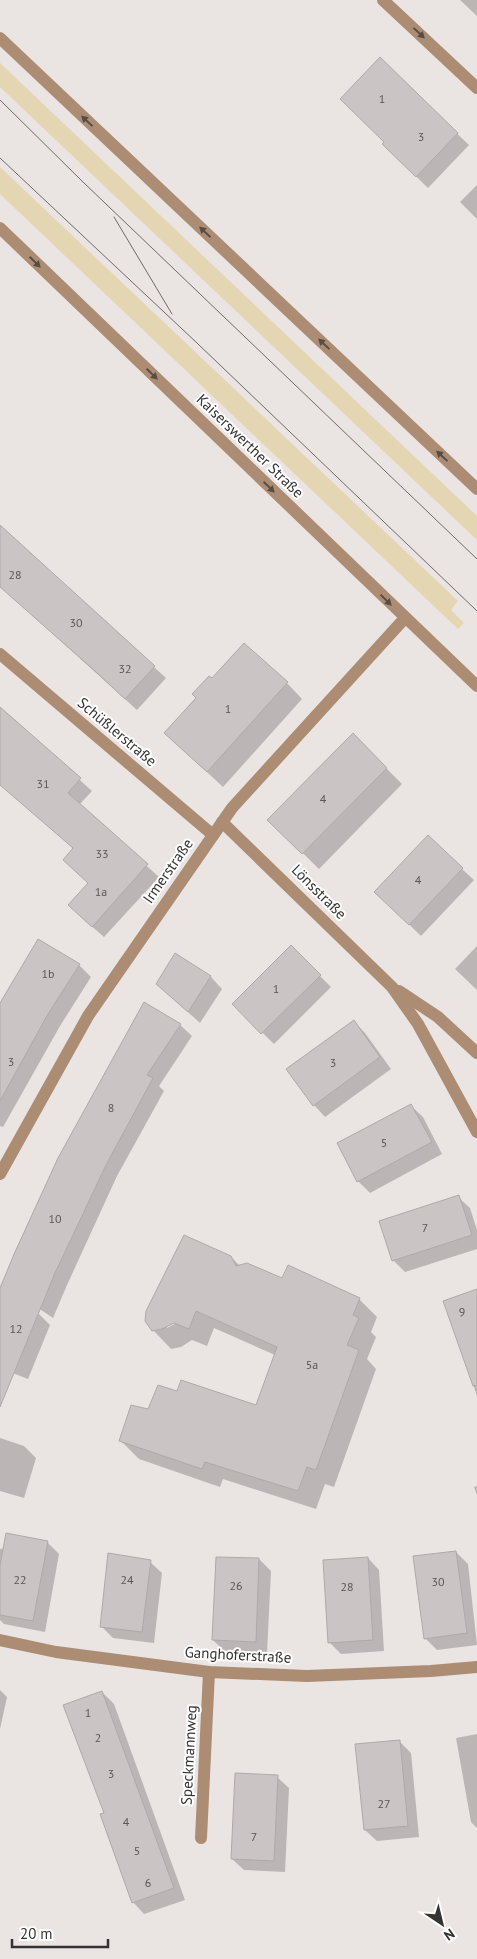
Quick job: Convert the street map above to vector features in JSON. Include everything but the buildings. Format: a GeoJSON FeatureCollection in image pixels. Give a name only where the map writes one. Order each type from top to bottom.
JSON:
{"type":"FeatureCollection","features":[{"type":"Feature","properties":{"kind":"street"},"geometry":{"type":"LineString","coordinates":[[384,0],[477,88]]}},
{"type":"Feature","properties":{"kind":"street"},"geometry":{"type":"LineString","coordinates":[[0,38],[477,489]]}},
{"type":"Feature","properties":{"kind":"street","name":"Kaiserswerther Straße"},"geometry":{"type":"LineString","coordinates":[[0,228],[477,686]]}},
{"type":"Feature","properties":{"kind":"street","name":"Irmerstraße"},"geometry":{"type":"LineString","coordinates":[[1,1168],[88,1016],[222,822],[405,618]]}},
{"type":"Feature","properties":{"kind":"street","name":"Schüßlerstraße"},"geometry":{"type":"LineString","coordinates":[[0,654],[213,835]]}},
{"type":"Feature","properties":{"kind":"street","name":"Lönsstraße"},"geometry":{"type":"LineString","coordinates":[[222,822],[392,987],[418,1024],[477,1132]]}},
{"type":"Feature","properties":{"kind":"street","name":"Lönsstraße"},"geometry":{"type":"LineString","coordinates":[[392,987],[438,1017],[477,1053]]}},
{"type":"Feature","properties":{"kind":"street","name":"Ganghoferstraße"},"geometry":{"type":"LineString","coordinates":[[0,1640],[56,1652],[209,1672],[307,1676],[431,1671],[477,1666]]}},
{"type":"Feature","properties":{"kind":"street","name":"Speckmannweg"},"geometry":{"type":"LineString","coordinates":[[201,1838],[209,1672]]}},
{"type":"Feature","properties":{"kind":"shaded area"},"geometry":{"type":"Polygon","coordinates":[[[0,63],[477,516],[477,540],[0,87],[0,63]]]}},
{"type":"Feature","properties":{"kind":"shaded area"},"geometry":{"type":"Polygon","coordinates":[[[0,167],[458,601],[451,610],[464,623],[458,629],[0,194],[0,167]]]}},
{"type":"Feature","properties":{"kind":"tram line"},"geometry":{"type":"LineString","coordinates":[[0,100],[83,182],[477,559]]}},
{"type":"Feature","properties":{"kind":"tram line"},"geometry":{"type":"LineString","coordinates":[[0,158],[197,343],[477,611]]}},
{"type":"Feature","properties":{"kind":"tram line"},"geometry":{"type":"LineString","coordinates":[[114,217],[172,314]]}}]}
